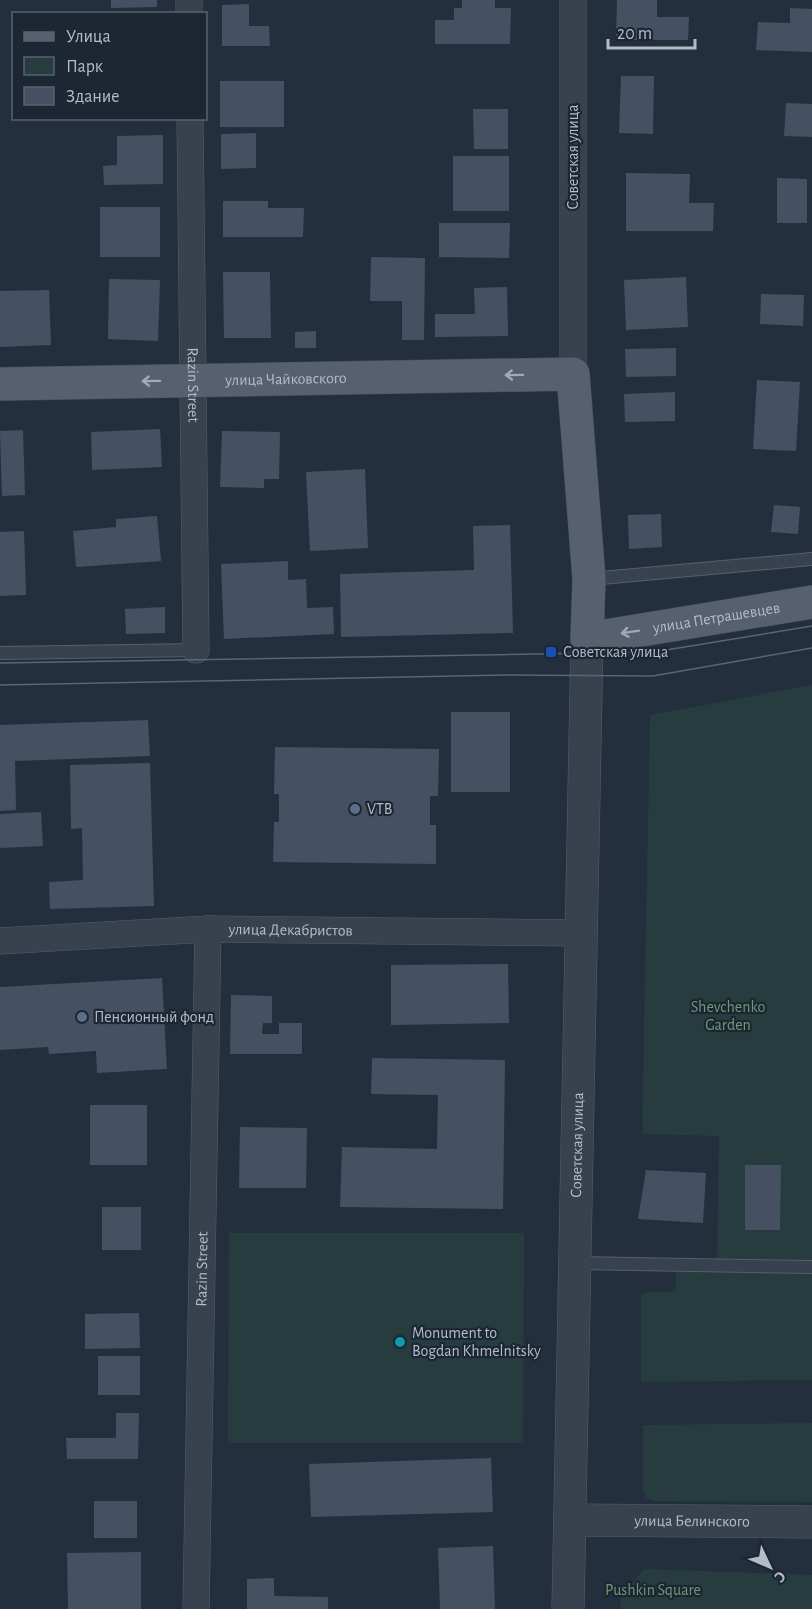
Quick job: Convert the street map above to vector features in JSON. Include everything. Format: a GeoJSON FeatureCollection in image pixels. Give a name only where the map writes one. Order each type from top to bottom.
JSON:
{"type":"FeatureCollection","features":[{"type":"Feature","properties":{"kind":"main road","name":"улица Чайковского"},"geometry":{"type":"LineString","coordinates":[[0,384],[573,374]]}},
{"type":"Feature","properties":{"kind":"main road","name":"Советская улица"},"geometry":{"type":"LineString","coordinates":[[573,374],[589,579],[587,639]]}},
{"type":"Feature","properties":{"kind":"main road","name":"улица Петрашевцев"},"geometry":{"type":"LineString","coordinates":[[587,639],[812,602]]}},
{"type":"Feature","properties":{"kind":"street","name":"Советская улица"},"geometry":{"type":"LineString","coordinates":[[573,0],[573,374]]}},
{"type":"Feature","properties":{"kind":"street","name":"Razin Street"},"geometry":{"type":"LineString","coordinates":[[190,120],[196,650]]}},
{"type":"Feature","properties":{"kind":"street","name":"Советская улица"},"geometry":{"type":"LineString","coordinates":[[568,1609],[587,639]]}},
{"type":"Feature","properties":{"kind":"street","name":"Razin Street"},"geometry":{"type":"LineString","coordinates":[[196,1609],[208,929]]}},
{"type":"Feature","properties":{"kind":"street","name":"улица Декабристов"},"geometry":{"type":"LineString","coordinates":[[0,941],[208,929],[582,933]]}},
{"type":"Feature","properties":{"kind":"street","name":"улица Белинского"},"geometry":{"type":"LineString","coordinates":[[570,1520],[812,1522]]}},
{"type":"Feature","properties":{"kind":"lane"},"geometry":{"type":"LineString","coordinates":[[589,579],[812,559]]}},
{"type":"Feature","properties":{"kind":"lane"},"geometry":{"type":"LineString","coordinates":[[0,653],[196,650]]}},
{"type":"Feature","properties":{"kind":"lane"},"geometry":{"type":"LineString","coordinates":[[576,1263],[812,1267]]}},
{"type":"Feature","properties":{"kind":"green space","name":"Shevchenko Garden"},"geometry":{"type":"Polygon","coordinates":[[[812,685],[812,1380],[641,1382],[641,1293],[676,1291],[676,1269],[717,1266],[719,1136],[642,1134],[650,715],[812,685]]]}},
{"type":"Feature","properties":{"kind":"green space"},"geometry":{"type":"Polygon","coordinates":[[[229,1233],[524,1233],[523,1443],[228,1443],[229,1233]]]}},
{"type":"Feature","properties":{"kind":"green space"},"geometry":{"type":"Polygon","coordinates":[[[812,1423],[812,1502],[656,1501],[646,1498],[643,1489],[643,1425],[812,1423]]]}},
{"type":"Feature","properties":{"kind":"green space","name":"Pushkin Square"},"geometry":{"type":"Polygon","coordinates":[[[644,1569],[812,1575],[812,1609],[620,1609],[621,1596],[644,1569]]]}},
{"type":"Feature","properties":{"kind":"building"},"geometry":{"type":"Polygon","coordinates":[[[111,0],[157,0],[157,7],[111,8],[111,0]]]}},
{"type":"Feature","properties":{"kind":"building"},"geometry":{"type":"Polygon","coordinates":[[[462,0],[495,0],[495,8],[511,8],[510,44],[435,44],[435,20],[454,20],[454,8],[462,8],[462,0]]]}},
{"type":"Feature","properties":{"kind":"building"},"geometry":{"type":"Polygon","coordinates":[[[617,0],[657,0],[657,17],[689,17],[688,40],[616,40],[617,0]]]}},
{"type":"Feature","properties":{"kind":"building"},"geometry":{"type":"Polygon","coordinates":[[[249,4],[249,26],[269,26],[270,46],[222,46],[222,5],[249,4]]]}},
{"type":"Feature","properties":{"kind":"building"},"geometry":{"type":"Polygon","coordinates":[[[790,8],[812,9],[812,52],[756,50],[758,22],[790,23],[790,8]]]}},
{"type":"Feature","properties":{"kind":"building"},"geometry":{"type":"Polygon","coordinates":[[[621,76],[654,76],[653,134],[619,133],[621,76]]]}},
{"type":"Feature","properties":{"kind":"building"},"geometry":{"type":"Polygon","coordinates":[[[220,81],[284,81],[284,127],[220,127],[220,81]]]}},
{"type":"Feature","properties":{"kind":"building"},"geometry":{"type":"Polygon","coordinates":[[[786,103],[812,104],[812,137],[784,136],[786,103]]]}},
{"type":"Feature","properties":{"kind":"building"},"geometry":{"type":"Polygon","coordinates":[[[473,109],[508,109],[508,149],[474,149],[473,109]]]}},
{"type":"Feature","properties":{"kind":"building"},"geometry":{"type":"Polygon","coordinates":[[[256,133],[256,168],[221,169],[221,134],[256,133]]]}},
{"type":"Feature","properties":{"kind":"building"},"geometry":{"type":"Polygon","coordinates":[[[163,135],[163,184],[104,185],[103,166],[117,165],[117,136],[163,135]]]}},
{"type":"Feature","properties":{"kind":"building"},"geometry":{"type":"Polygon","coordinates":[[[453,156],[509,156],[509,211],[453,211],[453,156]]]}},
{"type":"Feature","properties":{"kind":"building"},"geometry":{"type":"Polygon","coordinates":[[[626,173],[690,174],[689,203],[714,203],[713,231],[626,231],[626,173]]]}},
{"type":"Feature","properties":{"kind":"building"},"geometry":{"type":"Polygon","coordinates":[[[777,178],[807,179],[807,223],[777,223],[777,178]]]}},
{"type":"Feature","properties":{"kind":"building"},"geometry":{"type":"Polygon","coordinates":[[[223,201],[268,201],[268,208],[304,208],[303,237],[223,237],[223,201]]]}},
{"type":"Feature","properties":{"kind":"building"},"geometry":{"type":"Polygon","coordinates":[[[100,207],[160,207],[160,257],[100,257],[100,207]]]}},
{"type":"Feature","properties":{"kind":"building"},"geometry":{"type":"Polygon","coordinates":[[[439,223],[510,223],[509,258],[439,257],[439,223]]]}},
{"type":"Feature","properties":{"kind":"building"},"geometry":{"type":"Polygon","coordinates":[[[371,257],[425,258],[424,340],[402,340],[402,301],[370,301],[371,257]]]}},
{"type":"Feature","properties":{"kind":"building"},"geometry":{"type":"Polygon","coordinates":[[[223,272],[270,272],[271,338],[224,338],[223,272]]]}},
{"type":"Feature","properties":{"kind":"building"},"geometry":{"type":"Polygon","coordinates":[[[686,277],[688,327],[626,330],[624,280],[686,277]]]}},
{"type":"Feature","properties":{"kind":"building"},"geometry":{"type":"Polygon","coordinates":[[[109,279],[160,280],[158,341],[108,339],[109,279]]]}},
{"type":"Feature","properties":{"kind":"building"},"geometry":{"type":"Polygon","coordinates":[[[507,287],[508,336],[435,337],[435,314],[475,314],[474,288],[507,287]]]}},
{"type":"Feature","properties":{"kind":"building"},"geometry":{"type":"Polygon","coordinates":[[[49,290],[51,345],[0,347],[0,291],[49,290]]]}},
{"type":"Feature","properties":{"kind":"building"},"geometry":{"type":"Polygon","coordinates":[[[761,294],[804,295],[803,326],[760,324],[761,294]]]}},
{"type":"Feature","properties":{"kind":"building"},"geometry":{"type":"Polygon","coordinates":[[[316,331],[316,348],[295,348],[295,332],[316,331]]]}},
{"type":"Feature","properties":{"kind":"building"},"geometry":{"type":"Polygon","coordinates":[[[676,348],[676,376],[626,377],[625,349],[676,348]]]}},
{"type":"Feature","properties":{"kind":"building"},"geometry":{"type":"Polygon","coordinates":[[[757,380],[800,382],[796,451],[753,449],[757,380]]]}},
{"type":"Feature","properties":{"kind":"building"},"geometry":{"type":"Polygon","coordinates":[[[675,392],[675,421],[625,422],[624,394],[675,392]]]}},
{"type":"Feature","properties":{"kind":"building"},"geometry":{"type":"Polygon","coordinates":[[[160,429],[162,467],[92,470],[91,432],[160,429]]]}},
{"type":"Feature","properties":{"kind":"building"},"geometry":{"type":"Polygon","coordinates":[[[23,430],[25,495],[2,496],[0,431],[23,430]]]}},
{"type":"Feature","properties":{"kind":"building"},"geometry":{"type":"Polygon","coordinates":[[[222,431],[280,432],[279,479],[264,479],[264,488],[220,487],[222,431]]]}},
{"type":"Feature","properties":{"kind":"building"},"geometry":{"type":"Polygon","coordinates":[[[365,469],[368,548],[310,551],[306,472],[365,469]]]}},
{"type":"Feature","properties":{"kind":"building"},"geometry":{"type":"Polygon","coordinates":[[[774,505],[800,507],[798,534],[771,532],[774,505]]]}},
{"type":"Feature","properties":{"kind":"building"},"geometry":{"type":"Polygon","coordinates":[[[661,514],[662,547],[629,549],[628,515],[661,514]]]}},
{"type":"Feature","properties":{"kind":"building"},"geometry":{"type":"Polygon","coordinates":[[[157,516],[161,561],[76,567],[73,531],[116,527],[116,519],[157,516]]]}},
{"type":"Feature","properties":{"kind":"building"},"geometry":{"type":"Polygon","coordinates":[[[510,525],[513,633],[341,637],[340,574],[474,570],[473,526],[510,525]]]}},
{"type":"Feature","properties":{"kind":"building"},"geometry":{"type":"Polygon","coordinates":[[[24,531],[26,595],[0,596],[0,532],[24,531]]]}},
{"type":"Feature","properties":{"kind":"building"},"geometry":{"type":"Polygon","coordinates":[[[288,561],[288,580],[306,579],[307,608],[333,607],[334,634],[224,639],[221,564],[288,561]]]}},
{"type":"Feature","properties":{"kind":"building"},"geometry":{"type":"Polygon","coordinates":[[[165,607],[165,633],[126,634],[125,609],[165,607]]]}},
{"type":"Feature","properties":{"kind":"building"},"geometry":{"type":"Polygon","coordinates":[[[451,712],[510,712],[510,792],[451,792],[451,712]]]}},
{"type":"Feature","properties":{"kind":"building"},"geometry":{"type":"Polygon","coordinates":[[[148,720],[150,756],[15,761],[16,810],[0,811],[0,725],[148,720]]]}},
{"type":"Feature","properties":{"kind":"building","name":"VTB"},"geometry":{"type":"Polygon","coordinates":[[[275,747],[439,749],[438,796],[430,796],[430,825],[436,825],[436,864],[273,862],[274,822],[279,822],[279,794],[274,794],[275,747]]]}},
{"type":"Feature","properties":{"kind":"building"},"geometry":{"type":"Polygon","coordinates":[[[150,763],[154,906],[50,909],[49,882],[83,880],[82,828],[71,829],[70,765],[150,763]]]}},
{"type":"Feature","properties":{"kind":"building"},"geometry":{"type":"Polygon","coordinates":[[[41,812],[43,846],[0,848],[0,814],[41,812]]]}},
{"type":"Feature","properties":{"kind":"building"},"geometry":{"type":"Polygon","coordinates":[[[508,964],[509,1023],[391,1025],[391,965],[508,964]]]}},
{"type":"Feature","properties":{"kind":"building","name":"Пенсионный фонд"},"geometry":{"type":"Polygon","coordinates":[[[162,978],[167,1069],[97,1073],[96,1051],[49,1054],[48,1047],[0,1050],[0,987],[162,978]]]}},
{"type":"Feature","properties":{"kind":"building"},"geometry":{"type":"Polygon","coordinates":[[[231,995],[272,996],[272,1023],[263,1023],[262,1034],[279,1034],[279,1023],[302,1023],[302,1054],[230,1054],[231,995]]]}},
{"type":"Feature","properties":{"kind":"building"},"geometry":{"type":"Polygon","coordinates":[[[372,1058],[505,1060],[503,1209],[340,1207],[342,1147],[437,1149],[438,1095],[371,1094],[372,1058]]]}},
{"type":"Feature","properties":{"kind":"building"},"geometry":{"type":"Polygon","coordinates":[[[90,1105],[147,1105],[147,1165],[90,1165],[90,1105]]]}},
{"type":"Feature","properties":{"kind":"building"},"geometry":{"type":"Polygon","coordinates":[[[240,1127],[307,1128],[306,1188],[239,1188],[240,1127]]]}},
{"type":"Feature","properties":{"kind":"building"},"geometry":{"type":"Polygon","coordinates":[[[745,1165],[781,1165],[780,1230],[745,1230],[745,1165]]]}},
{"type":"Feature","properties":{"kind":"building"},"geometry":{"type":"Polygon","coordinates":[[[646,1170],[706,1173],[703,1223],[638,1219],[646,1170]]]}},
{"type":"Feature","properties":{"kind":"building"},"geometry":{"type":"Polygon","coordinates":[[[102,1207],[141,1207],[141,1250],[102,1250],[102,1207]]]}},
{"type":"Feature","properties":{"kind":"building"},"geometry":{"type":"Polygon","coordinates":[[[139,1313],[140,1348],[85,1349],[85,1314],[139,1313]]]}},
{"type":"Feature","properties":{"kind":"building"},"geometry":{"type":"Polygon","coordinates":[[[98,1356],[140,1356],[140,1395],[98,1395],[98,1356]]]}},
{"type":"Feature","properties":{"kind":"building"},"geometry":{"type":"Polygon","coordinates":[[[116,1413],[139,1413],[138,1459],[67,1459],[66,1438],[116,1438],[116,1413]]]}},
{"type":"Feature","properties":{"kind":"building"},"geometry":{"type":"Polygon","coordinates":[[[491,1458],[493,1512],[311,1517],[309,1464],[491,1458]]]}},
{"type":"Feature","properties":{"kind":"building"},"geometry":{"type":"Polygon","coordinates":[[[94,1501],[137,1501],[137,1538],[94,1538],[94,1501]]]}},
{"type":"Feature","properties":{"kind":"building"},"geometry":{"type":"Polygon","coordinates":[[[493,1546],[495,1609],[440,1609],[438,1548],[493,1546]]]}},
{"type":"Feature","properties":{"kind":"building"},"geometry":{"type":"Polygon","coordinates":[[[141,1552],[141,1609],[68,1609],[67,1553],[141,1552]]]}},
{"type":"Feature","properties":{"kind":"building"},"geometry":{"type":"Polygon","coordinates":[[[274,1578],[274,1596],[328,1597],[328,1609],[247,1609],[247,1579],[274,1578]]]}},
{"type":"Feature","properties":{"kind":"tram line"},"geometry":{"type":"LineString","coordinates":[[0,663],[654,652],[812,626]]}},
{"type":"Feature","properties":{"kind":"tram line"},"geometry":{"type":"LineString","coordinates":[[0,685],[506,675],[653,676],[812,648]]}},
{"type":"Feature","properties":{"kind":"place","name":"Советская улица"},"geometry":{"type":"Point","coordinates":[551,652]}},
{"type":"Feature","properties":{"kind":"place","name":"VTB"},"geometry":{"type":"Point","coordinates":[355,809]}},
{"type":"Feature","properties":{"kind":"place","name":"Пенсионный фонд"},"geometry":{"type":"Point","coordinates":[82,1017]}},
{"type":"Feature","properties":{"kind":"place","name":"Monument to Bogdan Khmelnitsky"},"geometry":{"type":"Point","coordinates":[400,1342]}}]}
